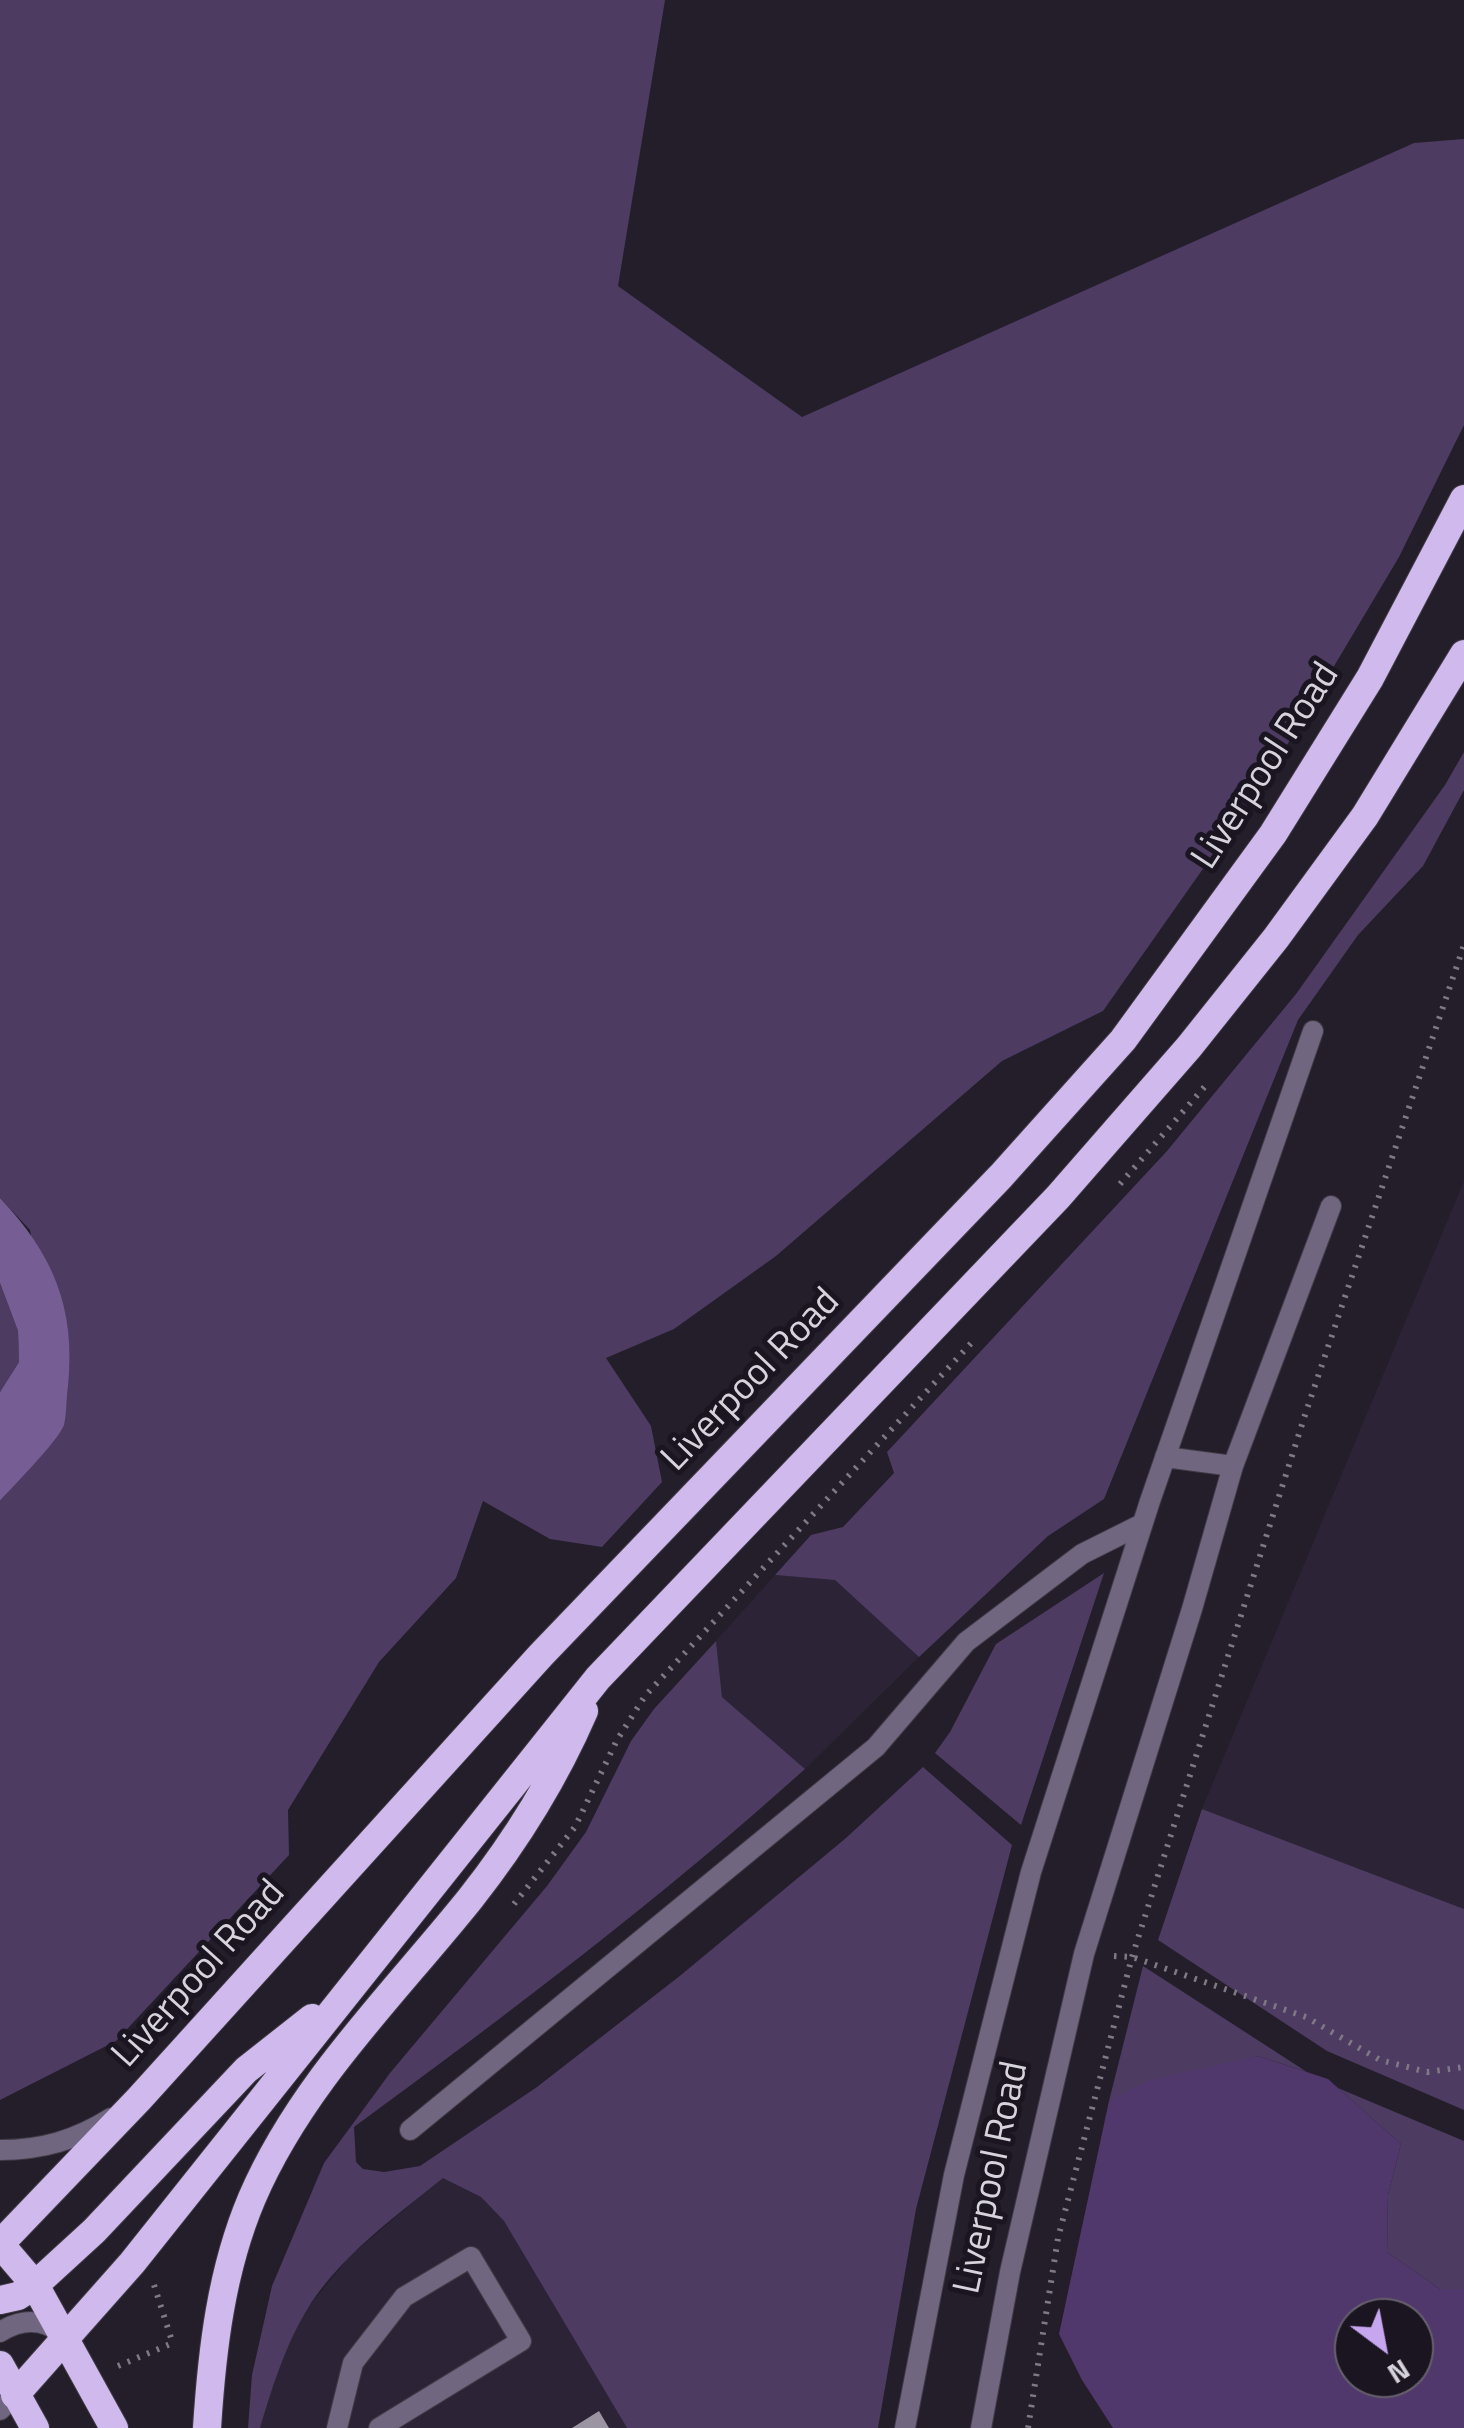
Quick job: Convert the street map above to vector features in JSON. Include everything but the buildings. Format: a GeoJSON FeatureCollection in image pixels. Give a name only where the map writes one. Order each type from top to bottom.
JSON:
{"type":"FeatureCollection","features":[{"type":"Feature","properties":{"kind":"highway","name":"Liverpool Road"},"geometry":{"type":"LineString","coordinates":[[114,2428],[36,2284],[0,2244],[139,2098],[541,1655],[1002,1176],[1123,1040],[1273,834],[1370,678],[1464,499]]}},
{"type":"Feature","properties":{"kind":"highway"},"geometry":{"type":"LineString","coordinates":[[7,2402],[132,2263],[598,1678],[1058,1197],[1189,1046],[1276,938],[1365,816],[1464,654]]}},
{"type":"Feature","properties":{"kind":"highway"},"geometry":{"type":"LineString","coordinates":[[207,2428],[212,2352],[230,2261],[252,2199],[282,2139],[333,2063],[473,1895],[559,1768],[598,1678]]}},
{"type":"Feature","properties":{"kind":"highway"},"geometry":{"type":"LineString","coordinates":[[0,2300],[18,2296],[36,2284],[94,2231],[246,2070],[352,1986]]}},
{"type":"Feature","properties":{"kind":"highway"},"geometry":{"type":"LineString","coordinates":[[0,2366],[7,2402],[36,2428]]}},
{"type":"Feature","properties":{"kind":"street","name":"Liverpool Road"},"geometry":{"type":"LineString","coordinates":[[905,2428],[954,2176],[984,2044],[1031,1872],[1142,1524],[1313,1030]]}},
{"type":"Feature","properties":{"kind":"street","name":"Liverpool Road"},"geometry":{"type":"LineString","coordinates":[[981,2428],[1010,2272],[1084,1954],[1233,1466],[1331,1206]]}},
{"type":"Feature","properties":{"kind":"street"},"geometry":{"type":"LineString","coordinates":[[1165,1456],[1233,1466]]}},
{"type":"Feature","properties":{"kind":"street"},"geometry":{"type":"LineString","coordinates":[[410,2130],[876,1747],[966,1642],[1082,1554],[1142,1524]]}},
{"type":"Feature","properties":{"kind":"street"},"geometry":{"type":"LineString","coordinates":[[0,2150],[47,2147],[72,2139],[139,2098]]}},
{"type":"Feature","properties":{"kind":"street"},"geometry":{"type":"LineString","coordinates":[[337,2428],[354,2363],[404,2297],[471,2258],[521,2341],[379,2428]]}},
{"type":"Feature","properties":{"kind":"street"},"geometry":{"type":"LineString","coordinates":[[0,2332],[22,2322],[38,2321],[52,2326],[67,2339]]}},
{"type":"Feature","properties":{"kind":"path"},"geometry":{"type":"LineString","coordinates":[[1028,2428],[1058,2238],[1132,1957],[1305,1415],[1464,945]]}},
{"type":"Feature","properties":{"kind":"path"},"geometry":{"type":"LineString","coordinates":[[1113,1192],[1219,1070]]}},
{"type":"Feature","properties":{"kind":"path"},"geometry":{"type":"LineString","coordinates":[[507,1913],[574,1826],[644,1696],[986,1328]]}},
{"type":"Feature","properties":{"kind":"path"},"geometry":{"type":"LineString","coordinates":[[1084,1954],[1132,1957],[1306,2017],[1380,2060],[1427,2072],[1464,2067]]}},
{"type":"Feature","properties":{"kind":"path"},"geometry":{"type":"LineString","coordinates":[[92,2385],[114,2368],[172,2341],[212,2352]]}},
{"type":"Feature","properties":{"kind":"shaded area"},"geometry":{"type":"Polygon","coordinates":[[[0,0],[665,0],[618,286],[802,417],[1414,143],[1464,139],[1464,425],[1399,557],[1271,772],[1103,1011],[1002,1061],[776,1256],[674,1329],[606,1358],[651,1426],[662,1482],[602,1547],[550,1539],[483,1501],[456,1578],[379,1662],[288,1810],[289,1855],[116,2041],[0,2100],[0,1501],[63,1428],[30,1230],[0,1198],[0,0]]]}},
{"type":"Feature","properties":{"kind":"shaded area"},"geometry":{"type":"Polygon","coordinates":[[[1464,752],[1464,790],[1423,866],[1358,935],[1298,1020],[1104,1499],[1048,1536],[919,1657],[835,1580],[775,1575],[811,1535],[843,1527],[894,1473],[887,1452],[1167,1151],[1296,994],[1445,785],[1464,752]]]}},
{"type":"Feature","properties":{"kind":"shaded area"},"geometry":{"type":"Polygon","coordinates":[[[1464,1181],[1464,1909],[1202,1809],[1464,1181]]]}},
{"type":"Feature","properties":{"kind":"shaded area"},"geometry":{"type":"Polygon","coordinates":[[[0,1198],[34,1240],[57,1284],[70,1358],[64,1425],[0,1501],[0,1392],[19,1362],[18,1331],[0,1283],[0,1198]]]}},
{"type":"Feature","properties":{"kind":"shaded area"},"geometry":{"type":"Polygon","coordinates":[[[0,1283],[18,1331],[19,1362],[0,1392],[0,1283]]]}},
{"type":"Feature","properties":{"kind":"shaded area"},"geometry":{"type":"Polygon","coordinates":[[[1104,1573],[1021,1825],[935,1753],[996,1644],[1104,1573]]]}},
{"type":"Feature","properties":{"kind":"shaded area"},"geometry":{"type":"Polygon","coordinates":[[[775,1575],[835,1580],[919,1657],[805,1769],[722,1697],[716,1641],[775,1575]]]}},
{"type":"Feature","properties":{"kind":"shaded area"},"geometry":{"type":"Polygon","coordinates":[[[716,1641],[722,1697],[805,1769],[584,1954],[354,2127],[356,2162],[363,2169],[384,2172],[420,2166],[537,2087],[681,1975],[846,1838],[923,1767],[1012,1845],[916,2209],[878,2428],[627,2428],[504,2221],[481,2197],[443,2178],[368,2240],[318,2293],[285,2355],[260,2428],[248,2428],[252,2375],[272,2286],[324,2163],[390,2073],[547,1886],[586,1832],[631,1741],[654,1709],[716,1641]]]}},
{"type":"Feature","properties":{"kind":"shaded area"},"geometry":{"type":"Polygon","coordinates":[[[1202,1809],[1464,1909],[1464,2110],[1327,2051],[1158,1940],[1202,1809]]]}},
{"type":"Feature","properties":{"kind":"shaded area"},"geometry":{"type":"Polygon","coordinates":[[[1143,1966],[1307,2072],[1258,2056],[1109,2101],[1143,1966]]]}},
{"type":"Feature","properties":{"kind":"shaded area"},"geometry":{"type":"Polygon","coordinates":[[[1258,2056],[1328,2079],[1401,2144],[1388,2195],[1387,2252],[1440,2289],[1464,2289],[1464,2428],[1113,2428],[1059,2334],[1109,2101],[1148,2081],[1258,2056]]]}},
{"type":"Feature","properties":{"kind":"shaded area"},"geometry":{"type":"Polygon","coordinates":[[[1338,2088],[1464,2141],[1464,2289],[1440,2289],[1387,2252],[1388,2195],[1401,2144],[1338,2088]]]}},
{"type":"Feature","properties":{"kind":"shaded area"},"geometry":{"type":"Polygon","coordinates":[[[443,2177],[481,2197],[504,2221],[627,2428],[260,2428],[280,2363],[306,2310],[350,2256],[443,2177]]]}}]}
